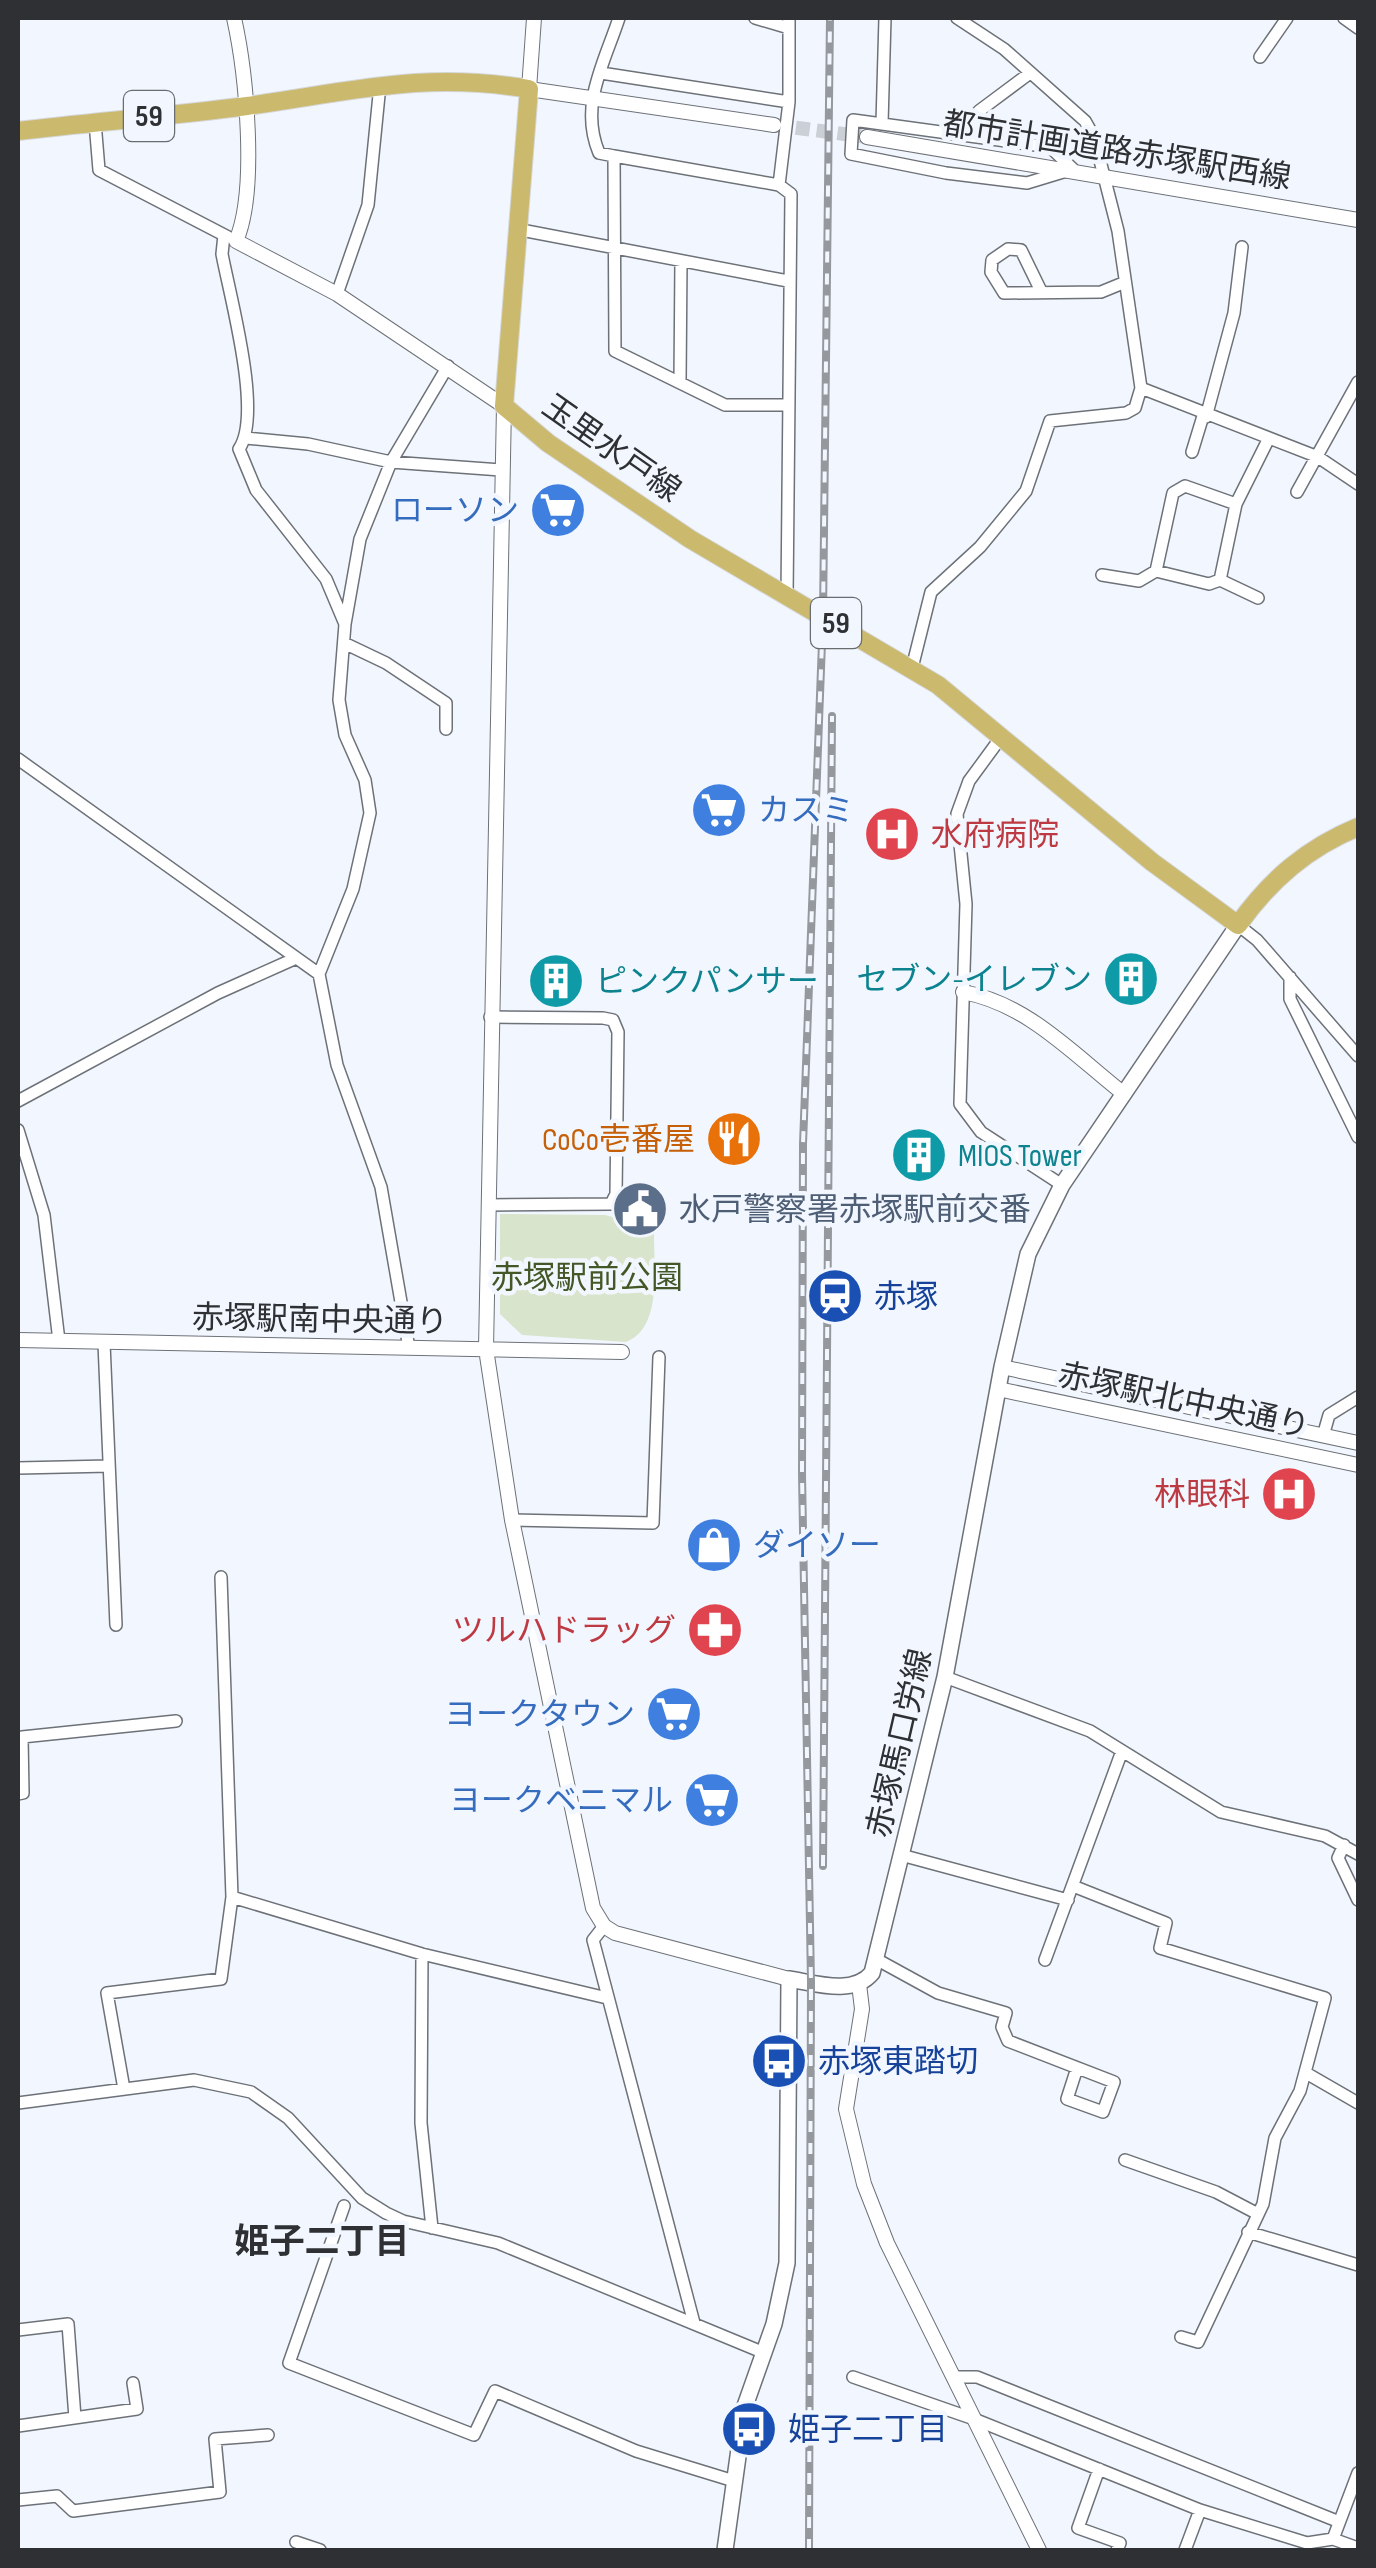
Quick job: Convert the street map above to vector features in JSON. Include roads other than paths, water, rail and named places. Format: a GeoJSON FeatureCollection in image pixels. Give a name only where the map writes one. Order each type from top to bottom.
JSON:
{"type":"FeatureCollection","features":[{"type":"Feature","properties":{"kind":"main road","name":"59"},"geometry":{"type":"LineString","coordinates":[[18,130],[462,78],[528,88]]}},
{"type":"Feature","properties":{"kind":"main road","name":"玉里水戸線"},"geometry":{"type":"LineString","coordinates":[[528,88],[504,406],[597,477],[786,597],[912,668],[1002,736],[1152,862],[1238,925]]}},
{"type":"Feature","properties":{"kind":"main road"},"geometry":{"type":"LineString","coordinates":[[1238,925],[1259,896],[1298,860],[1358,827]]}},
{"type":"Feature","properties":{"kind":"main road","name":"赤塚馬口労線"},"geometry":{"type":"LineString","coordinates":[[860,1984],[872,1973],[876,1959],[945,1676],[1022,1272],[1062,1185],[1238,925]]}},
{"type":"Feature","properties":{"kind":"main road"},"geometry":{"type":"LineString","coordinates":[[725,2550],[744,2406],[780,2304],[787,2263],[789,1979],[860,1984]]}},
{"type":"Feature","properties":{"kind":"street"},"geometry":{"type":"LineString","coordinates":[[234,18],[247,106],[242,219],[222,254],[248,404],[246,438],[238,449],[256,490],[309,553],[345,624]]}},
{"type":"Feature","properties":{"kind":"street"},"geometry":{"type":"LineString","coordinates":[[534,18],[528,88],[774,124]]}},
{"type":"Feature","properties":{"kind":"street"},"geometry":{"type":"LineString","coordinates":[[619,18],[591,98],[588,127],[599,153],[780,185],[791,194],[786,597]]}},
{"type":"Feature","properties":{"kind":"street"},"geometry":{"type":"LineString","coordinates":[[755,18],[789,23],[790,102],[780,185]]}},
{"type":"Feature","properties":{"kind":"street"},"geometry":{"type":"LineString","coordinates":[[882,122],[885,18]]}},
{"type":"Feature","properties":{"kind":"street"},"geometry":{"type":"LineString","coordinates":[[912,668],[931,592],[980,547],[1026,491],[1050,421],[1126,413],[1135,408],[1141,388],[1118,231],[1085,121],[957,18]]}},
{"type":"Feature","properties":{"kind":"street"},"geometry":{"type":"LineString","coordinates":[[1260,58],[1286,18]]}},
{"type":"Feature","properties":{"kind":"street"},"geometry":{"type":"LineString","coordinates":[[1344,18],[1358,28]]}},
{"type":"Feature","properties":{"kind":"street"},"geometry":{"type":"LineString","coordinates":[[601,73],[790,102]]}},
{"type":"Feature","properties":{"kind":"street"},"geometry":{"type":"LineString","coordinates":[[980,110],[1030,73]]}},
{"type":"Feature","properties":{"kind":"street"},"geometry":{"type":"LineString","coordinates":[[337,294],[368,206],[380,85]]}},
{"type":"Feature","properties":{"kind":"street"},"geometry":{"type":"LineString","coordinates":[[853,120],[1050,147],[1073,169],[1026,183],[946,173],[852,154],[853,120]]}},
{"type":"Feature","properties":{"kind":"street"},"geometry":{"type":"LineString","coordinates":[[95,122],[100,170],[337,294],[504,406],[486,1349],[512,1520],[593,1908],[604,1926],[628,1938],[789,1979]]}},
{"type":"Feature","properties":{"kind":"street","name":"都市計画道路赤塚駅西線"},"geometry":{"type":"LineString","coordinates":[[867,137],[1104,174],[1358,220]]}},
{"type":"Feature","properties":{"kind":"street"},"geometry":{"type":"LineString","coordinates":[[614,156],[615,351],[725,405],[788,405]]}},
{"type":"Feature","properties":{"kind":"street"},"geometry":{"type":"LineString","coordinates":[[516,229],[788,281]]}},
{"type":"Feature","properties":{"kind":"street"},"geometry":{"type":"LineString","coordinates":[[1192,452],[1234,314],[1242,247]]}},
{"type":"Feature","properties":{"kind":"street"},"geometry":{"type":"LineString","coordinates":[[1040,291],[1022,250],[1008,249],[992,260],[991,272],[1004,293],[1100,292],[1123,283]]}},
{"type":"Feature","properties":{"kind":"street"},"geometry":{"type":"LineString","coordinates":[[680,381],[681,261]]}},
{"type":"Feature","properties":{"kind":"street"},"geometry":{"type":"LineString","coordinates":[[409,1348],[381,1187],[337,1065],[319,974],[352,890],[370,813],[365,780],[345,735],[340,700],[345,624],[360,538],[391,462],[448,366]]}},
{"type":"Feature","properties":{"kind":"street"},"geometry":{"type":"LineString","coordinates":[[1298,492],[1354,401],[1358,382]]}},
{"type":"Feature","properties":{"kind":"street"},"geometry":{"type":"LineString","coordinates":[[1141,388],[1318,457],[1358,484]]}},
{"type":"Feature","properties":{"kind":"street"},"geometry":{"type":"LineString","coordinates":[[246,438],[308,444],[391,462],[501,470]]}},
{"type":"Feature","properties":{"kind":"street"},"geometry":{"type":"LineString","coordinates":[[1220,580],[1236,504],[1268,440]]}},
{"type":"Feature","properties":{"kind":"street"},"geometry":{"type":"LineString","coordinates":[[1156,571],[1174,493],[1185,486],[1236,504]]}},
{"type":"Feature","properties":{"kind":"street"},"geometry":{"type":"LineString","coordinates":[[1102,575],[1139,581],[1156,571],[1210,584],[1220,580],[1258,598]]}},
{"type":"Feature","properties":{"kind":"street"},"geometry":{"type":"LineString","coordinates":[[344,643],[386,664],[446,703],[446,729]]}},
{"type":"Feature","properties":{"kind":"street"},"geometry":{"type":"LineString","coordinates":[[1002,736],[964,790],[956,814],[966,904],[958,1090],[968,1120],[1062,1185]]}},
{"type":"Feature","properties":{"kind":"street"},"geometry":{"type":"LineString","coordinates":[[18,759],[319,974]]}},
{"type":"Feature","properties":{"kind":"street"},"geometry":{"type":"LineString","coordinates":[[1238,925],[1290,977],[1358,1056]]}},
{"type":"Feature","properties":{"kind":"street"},"geometry":{"type":"LineString","coordinates":[[18,1101],[218,993],[294,959]]}},
{"type":"Feature","properties":{"kind":"street"},"geometry":{"type":"LineString","coordinates":[[1290,977],[1290,999],[1358,1136]]}},
{"type":"Feature","properties":{"kind":"street"},"geometry":{"type":"LineString","coordinates":[[963,992],[1004,1002],[1028,1016],[1124,1094]]}},
{"type":"Feature","properties":{"kind":"street"},"geometry":{"type":"LineString","coordinates":[[488,1205],[612,1204],[616,1194],[618,1032],[614,1020],[603,1018],[490,1018]]}},
{"type":"Feature","properties":{"kind":"street"},"geometry":{"type":"LineString","coordinates":[[18,1130],[44,1214],[59,1341]]}},
{"type":"Feature","properties":{"kind":"street","name":"赤塚駅南中央通り"},"geometry":{"type":"LineString","coordinates":[[18,1340],[622,1352]]}},
{"type":"Feature","properties":{"kind":"street"},"geometry":{"type":"LineString","coordinates":[[104,1342],[116,1625]]}},
{"type":"Feature","properties":{"kind":"street"},"geometry":{"type":"LineString","coordinates":[[512,1520],[653,1522],[660,1357]]}},
{"type":"Feature","properties":{"kind":"street","name":"赤塚駅北中央通り"},"geometry":{"type":"LineString","coordinates":[[1002,1367],[1358,1444]]}},
{"type":"Feature","properties":{"kind":"street","name":"赤塚駅北中央通り"},"geometry":{"type":"LineString","coordinates":[[998,1388],[1358,1465]]}},
{"type":"Feature","properties":{"kind":"street"},"geometry":{"type":"LineString","coordinates":[[1323,1436],[1329,1415],[1358,1398]]}},
{"type":"Feature","properties":{"kind":"street"},"geometry":{"type":"LineString","coordinates":[[18,1468],[109,1466]]}},
{"type":"Feature","properties":{"kind":"street"},"geometry":{"type":"LineString","coordinates":[[124,2089],[107,1992],[221,1979],[232,1897],[221,1577]]}},
{"type":"Feature","properties":{"kind":"street"},"geometry":{"type":"LineString","coordinates":[[945,1676],[1090,1731],[1222,1812],[1325,1836],[1358,1854]]}},
{"type":"Feature","properties":{"kind":"street"},"geometry":{"type":"LineString","coordinates":[[18,1794],[23,1793],[20,1738],[176,1720]]}},
{"type":"Feature","properties":{"kind":"street"},"geometry":{"type":"LineString","coordinates":[[1045,1960],[1122,1751]]}},
{"type":"Feature","properties":{"kind":"street"},"geometry":{"type":"LineString","coordinates":[[1344,1844],[1338,1858],[1358,1900]]}},
{"type":"Feature","properties":{"kind":"street"},"geometry":{"type":"LineString","coordinates":[[901,1855],[1068,1900]]}},
{"type":"Feature","properties":{"kind":"street"},"geometry":{"type":"LineString","coordinates":[[1073,1886],[1166,1924],[1160,1948],[1325,1998],[1306,2073],[1275,2138],[1258,2214],[1198,2342],[1182,2337]]}},
{"type":"Feature","properties":{"kind":"street"},"geometry":{"type":"LineString","coordinates":[[232,1897],[422,1954],[607,1998]]}},
{"type":"Feature","properties":{"kind":"street"},"geometry":{"type":"LineString","coordinates":[[604,1926],[593,1940],[694,2322]]}},
{"type":"Feature","properties":{"kind":"street"},"geometry":{"type":"LineString","coordinates":[[422,1954],[421,2123],[432,2228]]}},
{"type":"Feature","properties":{"kind":"street"},"geometry":{"type":"LineString","coordinates":[[876,1959],[938,1993],[1006,2013],[1002,2027],[1008,2041],[1114,2082],[1103,2112],[1067,2099],[1076,2068]]}},
{"type":"Feature","properties":{"kind":"street"},"geometry":{"type":"LineString","coordinates":[[860,1984],[862,2009],[846,2094],[849,2126],[887,2244],[1039,2550]]}},
{"type":"Feature","properties":{"kind":"street"},"geometry":{"type":"LineString","coordinates":[[1306,2073],[1358,2103]]}},
{"type":"Feature","properties":{"kind":"street"},"geometry":{"type":"LineString","coordinates":[[18,2103],[194,2080],[252,2092],[288,2118],[362,2198],[403,2222],[498,2244],[762,2352]]}},
{"type":"Feature","properties":{"kind":"street"},"geometry":{"type":"LineString","coordinates":[[1125,2160],[1216,2192],[1258,2214]]}},
{"type":"Feature","properties":{"kind":"street"},"geometry":{"type":"LineString","coordinates":[[344,2206],[289,2363],[474,2435],[495,2391],[636,2451],[734,2481]]}},
{"type":"Feature","properties":{"kind":"street"},"geometry":{"type":"LineString","coordinates":[[1248,2232],[1358,2265]]}},
{"type":"Feature","properties":{"kind":"street"},"geometry":{"type":"LineString","coordinates":[[18,2330],[68,2324],[75,2418]]}},
{"type":"Feature","properties":{"kind":"street"},"geometry":{"type":"LineString","coordinates":[[853,2377],[974,2419],[1200,2510],[1307,2543],[1333,2540],[1358,2548]]}},
{"type":"Feature","properties":{"kind":"street"},"geometry":{"type":"LineString","coordinates":[[953,2378],[977,2377],[1337,2520]]}},
{"type":"Feature","properties":{"kind":"street"},"geometry":{"type":"LineString","coordinates":[[18,2426],[137,2410],[133,2382]]}},
{"type":"Feature","properties":{"kind":"street"},"geometry":{"type":"LineString","coordinates":[[18,2500],[57,2496],[73,2511],[220,2492],[215,2438],[268,2435]]}},
{"type":"Feature","properties":{"kind":"street"},"geometry":{"type":"LineString","coordinates":[[1099,2469],[1078,2528],[1120,2543],[1117,2550]]}},
{"type":"Feature","properties":{"kind":"street"},"geometry":{"type":"LineString","coordinates":[[1333,2540],[1337,2520],[1358,2473]]}},
{"type":"Feature","properties":{"kind":"street"},"geometry":{"type":"LineString","coordinates":[[1185,2550],[1200,2510]]}},
{"type":"Feature","properties":{"kind":"street"},"geometry":{"type":"LineString","coordinates":[[296,2542],[320,2550]]}},
{"type":"Feature","properties":{"kind":"tunnel"},"geometry":{"type":"LineString","coordinates":[[775,125],[867,137]]}},
{"type":"Feature","properties":{"kind":"railway"},"geometry":{"type":"LineString","coordinates":[[809,2550],[811,1982],[802,1474],[803,1144],[823,616],[830,18]]}},
{"type":"Feature","properties":{"kind":"railway"},"geometry":{"type":"LineString","coordinates":[[823,1866],[832,716]]}},
{"type":"Feature","properties":{"kind":"place","name":"ローソン"},"geometry":{"type":"Point","coordinates":[558,510]}},
{"type":"Feature","properties":{"kind":"place","name":"カスミ"},"geometry":{"type":"Point","coordinates":[719,810]}},
{"type":"Feature","properties":{"kind":"place","name":"水府病院"},"geometry":{"type":"Point","coordinates":[892,834]}},
{"type":"Feature","properties":{"kind":"place","name":"セブン-イレブン"},"geometry":{"type":"Point","coordinates":[1131,979]}},
{"type":"Feature","properties":{"kind":"place","name":"ピンクパンサー"},"geometry":{"type":"Point","coordinates":[556,981]}},
{"type":"Feature","properties":{"kind":"place","name":"CoCo壱番屋"},"geometry":{"type":"Point","coordinates":[734,1139]}},
{"type":"Feature","properties":{"kind":"place","name":"MIOS Tower"},"geometry":{"type":"Point","coordinates":[919,1155]}},
{"type":"Feature","properties":{"kind":"place","name":"水戸警察署赤塚駅前交番"},"geometry":{"type":"Point","coordinates":[640,1209]}},
{"type":"Feature","properties":{"kind":"place","name":"赤塚"},"geometry":{"type":"Point","coordinates":[835,1296]}},
{"type":"Feature","properties":{"kind":"place","name":"林眼科"},"geometry":{"type":"Point","coordinates":[1289,1494]}},
{"type":"Feature","properties":{"kind":"place","name":"ダイソー"},"geometry":{"type":"Point","coordinates":[714,1545]}},
{"type":"Feature","properties":{"kind":"place","name":"ツルハドラッグ"},"geometry":{"type":"Point","coordinates":[715,1630]}},
{"type":"Feature","properties":{"kind":"place","name":"ヨークタウン"},"geometry":{"type":"Point","coordinates":[674,1714]}},
{"type":"Feature","properties":{"kind":"place","name":"ヨークベニマル"},"geometry":{"type":"Point","coordinates":[712,1800]}},
{"type":"Feature","properties":{"kind":"place","name":"赤塚東踏切"},"geometry":{"type":"Point","coordinates":[779,2061]}},
{"type":"Feature","properties":{"kind":"place","name":"姫子二丁目"},"geometry":{"type":"Point","coordinates":[749,2429]}},
{"type":"Feature","properties":{"kind":"district","name":"姫子二丁目"},"geometry":{"type":"Point","coordinates":[322,2241]}},
{"type":"Feature","properties":{"kind":"park label","name":"赤塚駅前公園"},"geometry":{"type":"Point","coordinates":[587,1277]}}]}
